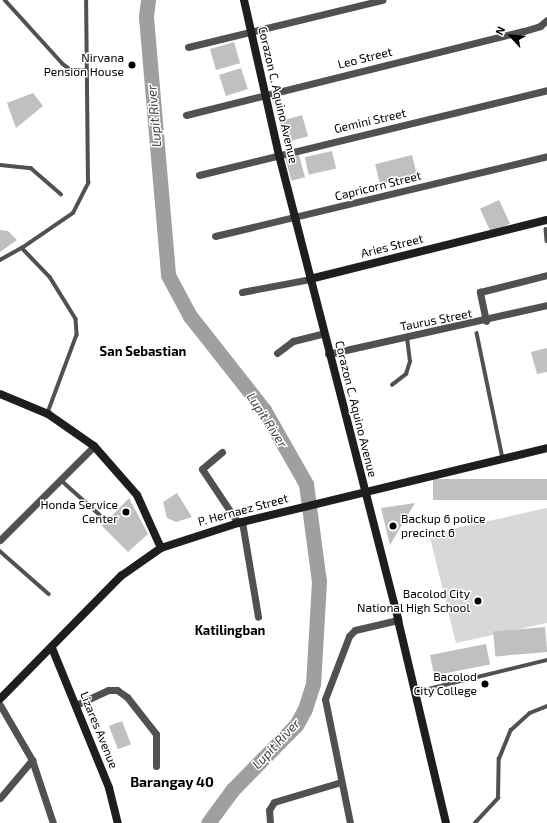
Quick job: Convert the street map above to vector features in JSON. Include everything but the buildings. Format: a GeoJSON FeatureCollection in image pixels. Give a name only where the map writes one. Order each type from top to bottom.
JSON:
{"type":"FeatureCollection","features":[{"type":"Feature","properties":{"kind":"street","name":"Corazon C. Aquino Avenue"},"geometry":{"type":"LineString","coordinates":[[244,0],[279,155],[296,217],[328,354],[398,620],[446,823]]}},
{"type":"Feature","properties":{"kind":"street"},"geometry":{"type":"LineString","coordinates":[[188,47],[382,0]]}},
{"type":"Feature","properties":{"kind":"street","name":"Leo Street"},"geometry":{"type":"LineString","coordinates":[[186,115],[266,93],[524,31],[540,26],[547,20]]}},
{"type":"Feature","properties":{"kind":"street","name":"Gemini Street"},"geometry":{"type":"LineString","coordinates":[[199,175],[547,90]]}},
{"type":"Feature","properties":{"kind":"street","name":"Capricorn Street"},"geometry":{"type":"LineString","coordinates":[[215,236],[547,156]]}},
{"type":"Feature","properties":{"kind":"street","name":"Aries Street"},"geometry":{"type":"LineString","coordinates":[[242,292],[310,279],[547,225]]}},
{"type":"Feature","properties":{"kind":"street"},"geometry":{"type":"LineString","coordinates":[[486,321],[480,292],[547,275]]}},
{"type":"Feature","properties":{"kind":"street","name":"Taurus Street"},"geometry":{"type":"LineString","coordinates":[[328,354],[486,321],[547,305]]}},
{"type":"Feature","properties":{"kind":"street"},"geometry":{"type":"LineString","coordinates":[[277,353],[293,341],[324,333]]}},
{"type":"Feature","properties":{"kind":"street"},"geometry":{"type":"LineString","coordinates":[[0,394],[48,414],[94,446],[137,495],[161,548]]}},
{"type":"Feature","properties":{"kind":"street"},"geometry":{"type":"LineString","coordinates":[[0,540],[94,446]]}},
{"type":"Feature","properties":{"kind":"street","name":"P. Hernaez Street"},"geometry":{"type":"LineString","coordinates":[[0,699],[52,648],[121,576],[161,548],[240,522],[547,448]]}},
{"type":"Feature","properties":{"kind":"street"},"geometry":{"type":"LineString","coordinates":[[222,452],[202,469],[240,522],[258,617]]}},
{"type":"Feature","properties":{"kind":"street"},"geometry":{"type":"LineString","coordinates":[[350,823],[324,706],[327,691],[349,636],[355,630],[398,620]]}},
{"type":"Feature","properties":{"kind":"street","name":"Lizares Avenue"},"geometry":{"type":"LineString","coordinates":[[52,648],[109,788],[118,823]]}},
{"type":"Feature","properties":{"kind":"street"},"geometry":{"type":"LineString","coordinates":[[76,705],[108,690],[117,690],[127,697],[156,734],[156,766]]}},
{"type":"Feature","properties":{"kind":"street"},"geometry":{"type":"LineString","coordinates":[[0,705],[32,760],[53,823]]}},
{"type":"Feature","properties":{"kind":"street"},"geometry":{"type":"LineString","coordinates":[[0,798],[32,760]]}},
{"type":"Feature","properties":{"kind":"street"},"geometry":{"type":"LineString","coordinates":[[270,823],[269,810],[274,802],[341,782]]}},
{"type":"Feature","properties":{"kind":"lane"},"geometry":{"type":"LineString","coordinates":[[5,0],[62,64],[71,70],[86,70]]}},
{"type":"Feature","properties":{"kind":"lane"},"geometry":{"type":"LineString","coordinates":[[0,260],[62,224],[84,197],[88,183],[86,0]]}},
{"type":"Feature","properties":{"kind":"lane"},"geometry":{"type":"LineString","coordinates":[[0,165],[31,168],[61,194]]}},
{"type":"Feature","properties":{"kind":"lane"},"geometry":{"type":"LineString","coordinates":[[547,225],[547,241]]}},
{"type":"Feature","properties":{"kind":"lane"},"geometry":{"type":"LineString","coordinates":[[22,248],[50,277],[78,327],[48,414]]}},
{"type":"Feature","properties":{"kind":"lane"},"geometry":{"type":"LineString","coordinates":[[477,333],[503,459]]}},
{"type":"Feature","properties":{"kind":"lane"},"geometry":{"type":"LineString","coordinates":[[392,385],[406,374],[410,362],[407,337]]}},
{"type":"Feature","properties":{"kind":"lane"},"geometry":{"type":"LineString","coordinates":[[61,480],[100,515]]}},
{"type":"Feature","properties":{"kind":"lane"},"geometry":{"type":"LineString","coordinates":[[0,551],[49,594]]}},
{"type":"Feature","properties":{"kind":"lane"},"geometry":{"type":"LineString","coordinates":[[415,692],[547,660]]}},
{"type":"Feature","properties":{"kind":"lane"},"geometry":{"type":"LineString","coordinates":[[475,823],[498,798],[499,759],[511,730],[530,713],[547,706]]}},
{"type":"Feature","properties":{"kind":"shaded area"},"geometry":{"type":"Polygon","coordinates":[[[547,508],[547,623],[456,643],[429,534],[547,508]]]}},
{"type":"Feature","properties":{"kind":"waterway","name":"Lupit River"},"geometry":{"type":"LineString","coordinates":[[148,0],[146,17],[168,275],[190,316],[264,410],[306,484],[319,581],[313,684],[305,709],[296,725],[233,789],[208,823]]}},
{"type":"Feature","properties":{"kind":"place","name":"Nirvana Pension House"},"geometry":{"type":"Point","coordinates":[132,65]}},
{"type":"Feature","properties":{"kind":"place","name":"Honda Service Center"},"geometry":{"type":"Point","coordinates":[126,512]}},
{"type":"Feature","properties":{"kind":"place","name":"Backup 6 police precinct 6"},"geometry":{"type":"Point","coordinates":[393,526]}},
{"type":"Feature","properties":{"kind":"place","name":"Bacolod City National High School"},"geometry":{"type":"Point","coordinates":[478,601]}},
{"type":"Feature","properties":{"kind":"place","name":"Bacolod City College"},"geometry":{"type":"Point","coordinates":[485,684]}},
{"type":"Feature","properties":{"kind":"district","name":"San Sebastian"},"geometry":{"type":"Point","coordinates":[143,351]}},
{"type":"Feature","properties":{"kind":"district","name":"Katilingban"},"geometry":{"type":"Point","coordinates":[230,630]}},
{"type":"Feature","properties":{"kind":"district","name":"Barangay 40"},"geometry":{"type":"Point","coordinates":[172,782]}}]}
